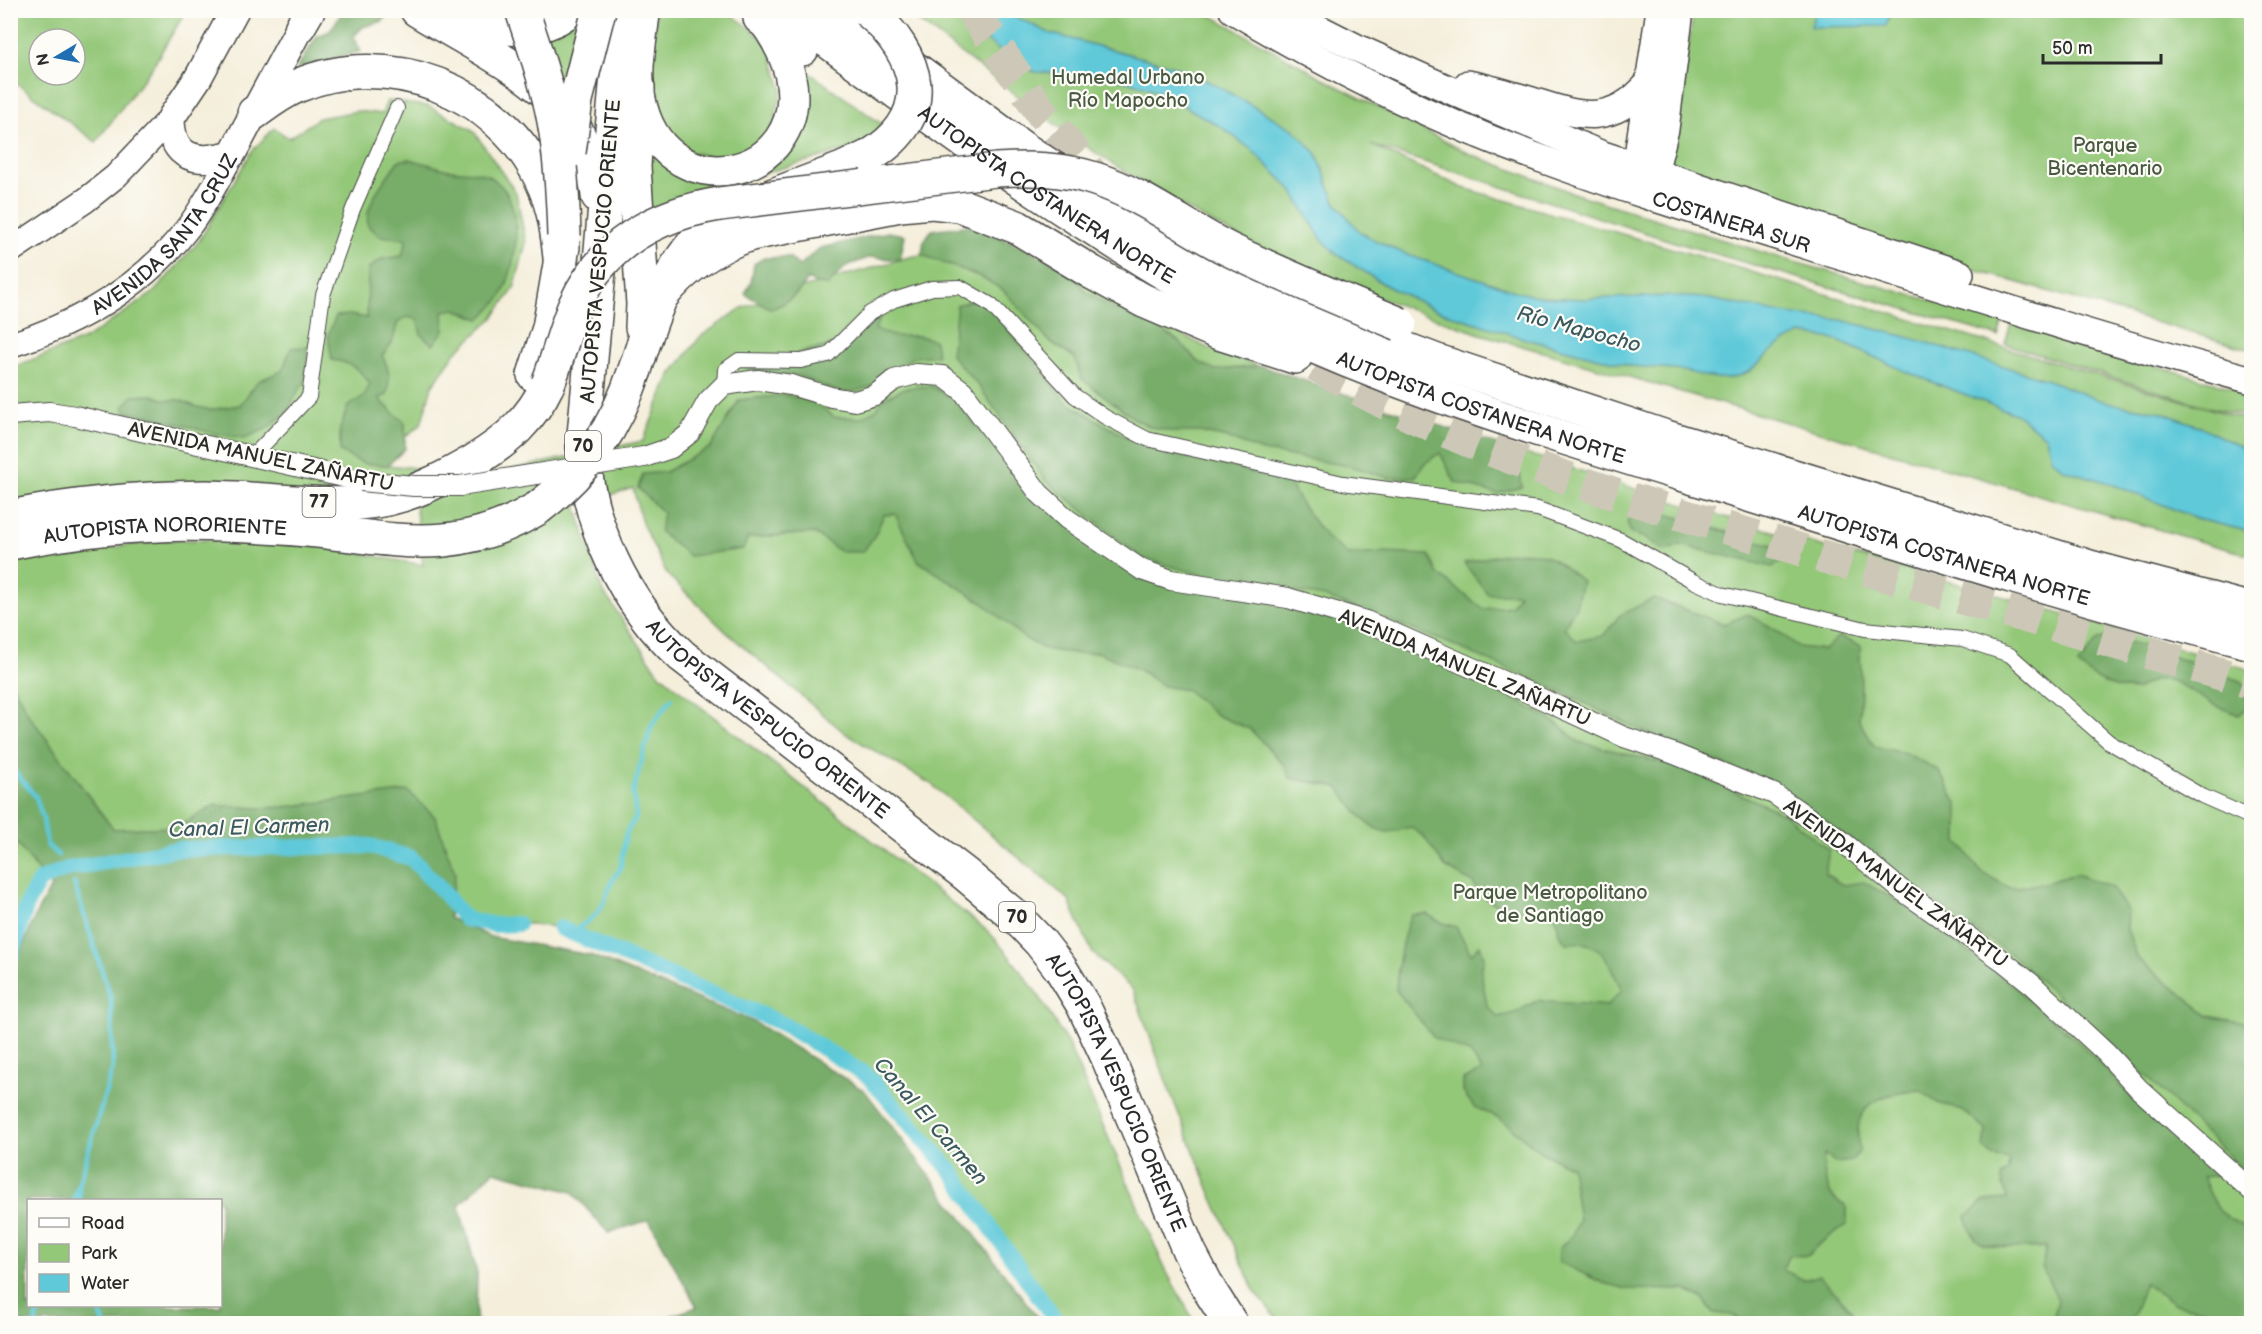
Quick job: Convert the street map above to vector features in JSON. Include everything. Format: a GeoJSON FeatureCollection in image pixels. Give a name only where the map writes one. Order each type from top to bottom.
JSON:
{"type":"FeatureCollection","features":[{"type":"Feature","properties":{"kind":"highway"},"geometry":{"type":"LineString","coordinates":[[417,10],[530,80],[564,112],[583,145],[597,187],[601,245]]}},
{"type":"Feature","properties":{"kind":"highway"},"geometry":{"type":"LineString","coordinates":[[522,10],[544,78],[554,120],[560,159],[562,252]]}},
{"type":"Feature","properties":{"kind":"highway"},"geometry":{"type":"LineString","coordinates":[[475,460],[510,419],[528,388],[544,347],[562,252],[573,118],[599,10]]}},
{"type":"Feature","properties":{"kind":"highway"},"geometry":{"type":"LineString","coordinates":[[612,10],[614,108]]}},
{"type":"Feature","properties":{"kind":"highway","name":"AUTOPISTA VESPUCIO ORIENTE"},"geometry":{"type":"LineString","coordinates":[[622,10],[585,411],[584,462],[591,498],[606,547],[626,588],[650,623],[682,656],[973,880],[1017,918],[1040,942],[1061,969],[1083,1005],[1108,1058],[1189,1251],[1209,1291],[1231,1323]]}},
{"type":"Feature","properties":{"kind":"highway","name":"AUTOPISTA COSTANERA NORTE"},"geometry":{"type":"LineString","coordinates":[[835,10],[1021,147],[1129,218],[1196,258],[1300,309],[1508,386],[1663,436],[2093,568],[2252,610]]}},
{"type":"Feature","properties":{"kind":"highway"},"geometry":{"type":"LineString","coordinates":[[635,370],[660,298],[674,281],[706,255],[734,240],[739,224],[870,156],[887,145],[902,130],[909,117],[914,92],[910,67],[899,44],[867,10]]}},
{"type":"Feature","properties":{"kind":"highway"},"geometry":{"type":"LineString","coordinates":[[765,13],[949,156],[1066,233],[1180,302],[1272,349]]}},
{"type":"Feature","properties":{"kind":"highway","name":"AUTOPISTA COSTANERA NORTE"},"geometry":{"type":"LineString","coordinates":[[765,13],[1145,262],[1188,286],[1290,336],[1439,396],[1572,441],[1984,568],[2252,643]]}},
{"type":"Feature","properties":{"kind":"highway"},"geometry":{"type":"LineString","coordinates":[[254,113],[279,95],[297,86],[327,76],[357,71],[409,75],[458,92],[499,122],[532,162],[542,180],[555,219],[562,252]]}},
{"type":"Feature","properties":{"kind":"highway"},"geometry":{"type":"LineString","coordinates":[[635,370],[643,304],[634,167],[638,87]]}},
{"type":"Feature","properties":{"kind":"highway","name":"AUTOPISTA NORORIENTE"},"geometry":{"type":"LineString","coordinates":[[10,517],[75,506],[155,499],[206,497],[346,503],[378,501],[425,487],[475,460],[516,431],[535,408],[548,384],[569,318],[589,280],[618,248],[660,219],[694,208],[720,204],[996,170],[1045,169],[1096,179],[1124,190],[1265,267],[1400,324],[1557,386],[1663,436]]}},
{"type":"Feature","properties":{"kind":"highway"},"geometry":{"type":"LineString","coordinates":[[739,224],[932,202],[959,205],[1017,227],[1144,301],[1219,333],[1295,357],[1439,396]]}},
{"type":"Feature","properties":{"kind":"highway","name":"AUTOPISTA NORORIENTE"},"geometry":{"type":"LineString","coordinates":[[10,543],[75,532],[196,524],[269,527],[393,541],[430,542],[467,538],[489,532],[519,520],[538,508],[575,476],[596,451],[620,409],[635,370]]}},
{"type":"Feature","properties":{"kind":"highway"},"geometry":{"type":"LineString","coordinates":[[2093,568],[2170,575],[2252,587]]}},
{"type":"Feature","properties":{"kind":"main road"},"geometry":{"type":"LineString","coordinates":[[232,154],[203,160],[189,156],[175,140],[171,118],[198,78],[235,10]]}},
{"type":"Feature","properties":{"kind":"main road"},"geometry":{"type":"LineString","coordinates":[[450,10],[484,27],[512,30],[539,27],[572,10]]}},
{"type":"Feature","properties":{"kind":"main road"},"geometry":{"type":"LineString","coordinates":[[645,10],[638,87],[644,112],[655,136],[666,151],[681,162],[698,169],[718,171],[737,168],[754,161],[774,146],[787,126],[792,103],[791,80],[765,13]]}},
{"type":"Feature","properties":{"kind":"main road","name":"COSTANERA SUR"},"geometry":{"type":"LineString","coordinates":[[1233,10],[1312,55],[1425,111],[1541,159],[1642,181],[2252,360]]}},
{"type":"Feature","properties":{"kind":"main road","name":"COSTANERA SUR"},"geometry":{"type":"LineString","coordinates":[[1282,10],[1357,48],[1600,154],[1642,181],[1929,284],[2252,380]]}},
{"type":"Feature","properties":{"kind":"main road"},"geometry":{"type":"LineString","coordinates":[[1642,181],[1650,82],[1660,10]]}},
{"type":"Feature","properties":{"kind":"main road"},"geometry":{"type":"LineString","coordinates":[[1642,181],[1665,129],[1680,10]]}},
{"type":"Feature","properties":{"kind":"main road","name":"AVENIDA SANTA CRUZ"},"geometry":{"type":"LineString","coordinates":[[232,154],[305,16]]}},
{"type":"Feature","properties":{"kind":"main road"},"geometry":{"type":"LineString","coordinates":[[1413,73],[1488,88],[1572,114],[1590,115],[1618,108],[1641,92],[1650,82]]}},
{"type":"Feature","properties":{"kind":"street"},"geometry":{"type":"LineString","coordinates":[[253,456],[309,396],[323,296],[353,209],[397,108]]}},
{"type":"Feature","properties":{"kind":"street"},"geometry":{"type":"LineString","coordinates":[[10,252],[116,176],[171,118]]}},
{"type":"Feature","properties":{"kind":"street","name":"AVENIDA SANTA CRUZ"},"geometry":{"type":"LineString","coordinates":[[10,345],[68,324],[117,296],[152,267],[190,224],[232,154]]}},
{"type":"Feature","properties":{"kind":"street"},"geometry":{"type":"LineString","coordinates":[[724,385],[725,370],[739,360],[801,361],[828,355],[870,313],[894,300],[932,288],[960,287],[991,305],[1075,396],[1105,417],[1147,440],[1343,483],[1538,509],[1621,540],[1693,581],[1722,594],[1865,629],[1962,639],[2010,655],[2109,742],[2202,796],[2252,818]]}},
{"type":"Feature","properties":{"kind":"street","name":"AVENIDA MANUEL ZAÑARTU"},"geometry":{"type":"LineString","coordinates":[[10,415],[49,412],[75,416],[361,481],[414,486],[460,486],[644,457],[671,448],[690,433],[708,400],[724,385],[758,380],[792,385],[831,397],[855,401],[874,395],[894,380],[916,374],[943,376],[963,391],[1039,493],[1067,519],[1142,570],[1171,580],[1288,598],[1366,621],[1624,737],[1672,753],[1774,794],[1838,838],[1900,889],[2025,979],[2106,1053],[2155,1104],[2252,1191]]}},
{"type":"Feature","properties":{"kind":"green space"},"geometry":{"type":"Polygon","coordinates":[[[11,10],[186,10],[151,69],[96,142],[11,79],[11,10]]]}},
{"type":"Feature","properties":{"kind":"green space"},"geometry":{"type":"Polygon","coordinates":[[[390,10],[383,21],[363,27],[353,37],[361,51],[297,68],[317,36],[330,31],[343,11],[390,10]]]}},
{"type":"Feature","properties":{"kind":"green space"},"geometry":{"type":"Polygon","coordinates":[[[584,11],[565,87],[554,76],[500,42],[584,11]]]}},
{"type":"Feature","properties":{"kind":"green space"},"geometry":{"type":"Polygon","coordinates":[[[656,11],[726,11],[749,27],[768,45],[782,88],[774,124],[761,140],[745,150],[727,155],[708,156],[692,152],[658,125],[649,60],[656,11]]]}},
{"type":"Feature","properties":{"kind":"green space","name":"Humedal Urbano Río Mapocho"},"geometry":{"type":"Polygon","coordinates":[[[904,11],[1203,11],[1337,86],[1470,154],[1576,194],[1784,259],[2003,321],[1998,336],[1671,241],[1371,145],[1463,188],[2251,421],[2251,555],[1480,334],[1330,279],[1222,228],[1124,171],[1087,147],[904,11]]]}},
{"type":"Feature","properties":{"kind":"green space","name":"Parque Bicentenario"},"geometry":{"type":"Polygon","coordinates":[[[1694,11],[2251,11],[2251,350],[1933,258],[1669,163],[1694,11]]]}},
{"type":"Feature","properties":{"kind":"green space"},"geometry":{"type":"Polygon","coordinates":[[[800,66],[883,125],[866,141],[847,150],[722,185],[644,217],[649,142],[758,169],[800,66]]]}},
{"type":"Feature","properties":{"kind":"green space","name":"Parque Metropolitano de Santiago"},"geometry":{"type":"Polygon","coordinates":[[[387,101],[428,106],[473,130],[516,193],[526,243],[514,289],[492,319],[456,352],[432,386],[421,424],[381,457],[377,464],[486,475],[643,441],[670,376],[700,337],[742,308],[909,257],[962,248],[1017,246],[1116,301],[1206,347],[1307,384],[1473,440],[1545,459],[1678,503],[2251,670],[2251,1323],[1280,1323],[1254,1290],[1212,1196],[1170,1092],[1133,990],[1092,952],[1068,899],[931,784],[846,734],[725,631],[667,574],[642,523],[633,488],[576,506],[602,590],[658,672],[989,932],[1014,962],[1041,999],[1068,1044],[1165,1269],[1195,1323],[1064,1323],[957,1169],[871,1072],[785,1019],[571,929],[469,917],[448,889],[65,864],[36,876],[23,899],[11,945],[11,563],[22,559],[169,540],[293,541],[423,565],[414,495],[11,504],[11,368],[85,339],[153,293],[199,241],[252,151],[274,128],[289,138],[319,118],[358,111],[382,114],[387,101]]]}},
{"type":"Feature","properties":{"kind":"green space"},"geometry":{"type":"Polygon","coordinates":[[[409,159],[450,170],[485,175],[502,187],[510,200],[514,215],[515,249],[508,282],[502,295],[480,319],[455,309],[443,311],[444,330],[433,345],[421,334],[417,319],[407,317],[398,322],[392,343],[382,356],[388,370],[389,384],[387,395],[379,398],[405,422],[405,449],[388,465],[364,464],[340,452],[340,429],[348,406],[364,396],[370,384],[354,367],[332,360],[328,335],[336,316],[350,315],[367,318],[368,269],[382,259],[402,256],[407,239],[380,236],[368,226],[368,217],[372,200],[387,176],[398,161],[409,159]]]}},
{"type":"Feature","properties":{"kind":"green space"},"geometry":{"type":"Polygon","coordinates":[[[970,225],[1021,246],[1072,272],[1085,291],[1115,310],[1128,308],[1180,342],[1197,361],[1215,370],[1261,366],[1501,446],[1504,459],[1520,474],[1522,487],[1497,494],[1455,482],[1440,453],[1424,464],[1415,477],[1388,478],[1354,467],[1262,451],[1227,438],[1199,432],[1175,432],[1150,427],[1132,417],[1081,378],[1075,358],[1049,341],[1003,290],[981,277],[922,255],[924,240],[932,230],[970,225]]]}},
{"type":"Feature","properties":{"kind":"green space"},"geometry":{"type":"Polygon","coordinates":[[[888,232],[905,235],[900,260],[871,257],[846,266],[828,285],[816,284],[808,279],[792,297],[771,309],[745,294],[751,282],[754,264],[764,258],[789,257],[799,266],[820,248],[888,232]]]}},
{"type":"Feature","properties":{"kind":"green space"},"geometry":{"type":"Polygon","coordinates":[[[975,299],[991,307],[1066,402],[1135,442],[1289,482],[1302,505],[1326,537],[1349,555],[1382,553],[1429,555],[1438,574],[1483,609],[1511,606],[1519,594],[1488,594],[1464,563],[1501,555],[1529,553],[1550,558],[1582,581],[1576,607],[1564,627],[1577,641],[1603,636],[1620,615],[1654,598],[1724,624],[1748,614],[1799,647],[1824,650],[1839,636],[1860,646],[1859,721],[1875,747],[1905,753],[1938,770],[1958,805],[1958,841],[1981,872],[2010,888],[2041,884],[2076,874],[2111,887],[2128,911],[2127,929],[2138,959],[2209,1016],[2251,1024],[2251,1177],[2147,1077],[2013,956],[1914,889],[1783,789],[1629,725],[1566,694],[1446,642],[1325,597],[1213,578],[1142,558],[1046,481],[978,385],[951,355],[957,305],[975,299]]]}},
{"type":"Feature","properties":{"kind":"green space"},"geometry":{"type":"Polygon","coordinates":[[[885,306],[875,329],[894,336],[919,336],[935,341],[937,355],[914,357],[884,375],[877,384],[841,393],[797,375],[755,375],[745,366],[779,366],[798,353],[844,342],[885,306]]]}},
{"type":"Feature","properties":{"kind":"green space"},"geometry":{"type":"Polygon","coordinates":[[[2011,324],[2251,393],[2251,417],[2208,407],[2005,344],[2011,324]]]}},
{"type":"Feature","properties":{"kind":"green space"},"geometry":{"type":"Polygon","coordinates":[[[308,347],[306,382],[299,389],[287,412],[266,429],[245,438],[216,434],[147,415],[127,412],[123,407],[133,396],[153,395],[165,400],[180,400],[210,410],[240,405],[258,381],[282,371],[291,348],[308,347]]]}},
{"type":"Feature","properties":{"kind":"green space"},"geometry":{"type":"Polygon","coordinates":[[[931,386],[956,401],[986,437],[1138,577],[1294,606],[1361,627],[1520,702],[1559,725],[1579,742],[1683,768],[1784,814],[1829,850],[1825,874],[1843,885],[1864,882],[1904,905],[2003,977],[2083,1046],[2143,1110],[2219,1175],[2203,1177],[2215,1204],[2225,1215],[2251,1230],[2251,1323],[2246,1323],[2232,1315],[2175,1304],[2145,1283],[2130,1323],[2052,1323],[2058,1301],[2042,1267],[2046,1247],[1988,1246],[1979,1242],[1974,1236],[1966,1216],[1985,1201],[2007,1199],[2001,1177],[2008,1171],[2009,1159],[1992,1156],[1984,1148],[1986,1130],[1963,1111],[1938,1103],[1920,1090],[1886,1096],[1871,1104],[1860,1119],[1859,1152],[1851,1161],[1837,1163],[1824,1154],[1827,1183],[1834,1198],[1847,1207],[1847,1224],[1819,1244],[1807,1256],[1790,1255],[1783,1270],[1804,1280],[1819,1275],[1852,1311],[1851,1323],[1777,1323],[1774,1319],[1770,1323],[1747,1323],[1732,1315],[1714,1313],[1703,1299],[1685,1290],[1627,1289],[1603,1283],[1559,1262],[1559,1249],[1573,1234],[1579,1220],[1571,1167],[1541,1152],[1499,1118],[1474,1107],[1463,1092],[1463,1080],[1482,1071],[1471,1054],[1434,1038],[1396,990],[1402,943],[1411,915],[1427,914],[1440,922],[1456,927],[1471,954],[1480,945],[1484,958],[1481,972],[1487,1006],[1498,1017],[1515,1013],[1538,1000],[1607,1006],[1622,990],[1603,954],[1589,944],[1567,943],[1559,934],[1556,917],[1542,906],[1522,912],[1515,907],[1501,907],[1482,896],[1473,883],[1445,867],[1425,838],[1411,827],[1390,832],[1379,830],[1365,821],[1338,787],[1290,778],[1285,766],[1250,729],[1218,716],[1187,690],[1163,686],[1141,671],[1098,652],[1078,654],[1044,649],[1024,638],[983,603],[918,561],[895,514],[884,515],[875,535],[863,552],[841,552],[814,533],[748,538],[743,549],[689,556],[660,532],[663,513],[638,488],[643,474],[665,472],[711,447],[739,400],[786,395],[815,402],[834,417],[860,418],[877,409],[882,399],[905,388],[931,386]]]}},
{"type":"Feature","properties":{"kind":"green space"},"geometry":{"type":"Polygon","coordinates":[[[1645,508],[1772,545],[1786,552],[1786,560],[1772,567],[1681,545],[1664,551],[1643,537],[1631,534],[1627,522],[1634,510],[1645,508]]]}},
{"type":"Feature","properties":{"kind":"green space"},"geometry":{"type":"Polygon","coordinates":[[[2105,637],[2138,644],[2183,660],[2210,663],[2231,678],[2241,681],[2247,688],[2247,708],[2239,715],[2212,704],[2176,682],[2167,680],[2147,683],[2137,690],[2105,684],[2078,665],[2098,640],[2105,637]]]}},
{"type":"Feature","properties":{"kind":"green space"},"geometry":{"type":"Polygon","coordinates":[[[10,679],[29,715],[113,829],[178,827],[214,805],[285,807],[408,791],[435,817],[455,873],[449,918],[491,937],[590,955],[754,1022],[865,1091],[1042,1323],[651,1323],[697,1307],[649,1220],[608,1233],[572,1192],[494,1171],[459,1205],[477,1273],[476,1321],[472,1323],[11,1323],[11,974],[37,912],[51,887],[11,836],[10,679]]]}},
{"type":"Feature","properties":{"kind":"water"},"geometry":{"type":"Polygon","coordinates":[[[1815,10],[1891,11],[1886,26],[1811,27],[1815,10]]]}},
{"type":"Feature","properties":{"kind":"water","name":"Río Mapocho"},"geometry":{"type":"Polygon","coordinates":[[[947,11],[1004,11],[1049,33],[1187,71],[1293,129],[1317,154],[1335,202],[1359,231],[1408,255],[1521,293],[1544,297],[1584,299],[1669,296],[1705,298],[1787,314],[1841,320],[1977,358],[2051,381],[2096,399],[2161,412],[2201,427],[2251,452],[2251,532],[2198,519],[2109,483],[2065,470],[2051,458],[2046,437],[2018,415],[1909,373],[1828,338],[1801,334],[1777,346],[1750,371],[1727,379],[1675,369],[1631,366],[1526,339],[1436,310],[1387,286],[1336,254],[1320,237],[1291,189],[1252,150],[1221,127],[1156,90],[1133,83],[1109,76],[1035,72],[1002,52],[947,11]]]}},
{"type":"Feature","properties":{"kind":"waterway"},"geometry":{"type":"LineString","coordinates":[[570,934],[597,913],[620,870],[626,833],[636,817],[633,792],[651,726],[671,699]]}},
{"type":"Feature","properties":{"kind":"waterway"},"geometry":{"type":"LineString","coordinates":[[10,766],[36,797],[43,819],[47,845],[58,855]]}},
{"type":"Feature","properties":{"kind":"waterway","name":"Canal El Carmen"},"geometry":{"type":"LineString","coordinates":[[10,959],[28,901],[40,880],[67,869],[178,849],[370,846],[411,858],[440,888],[465,919],[495,925],[518,924]]}},
{"type":"Feature","properties":{"kind":"waterway"},"geometry":{"type":"LineString","coordinates":[[74,883],[111,999],[113,1067],[74,1199]]}},
{"type":"Feature","properties":{"kind":"waterway","name":"Canal El Carmen"},"geometry":{"type":"LineString","coordinates":[[560,928],[783,1024],[868,1076],[953,1173],[1058,1324]]}},
{"type":"Feature","properties":{"kind":"waterway"},"geometry":{"type":"LineString","coordinates":[[79,1188],[80,1199]]}},
{"type":"Feature","properties":{"kind":"waterway"},"geometry":{"type":"LineString","coordinates":[[35,1324],[40,1307]]}},
{"type":"Feature","properties":{"kind":"waterway"},"geometry":{"type":"LineString","coordinates":[[98,1307],[104,1324]]}},
{"type":"Feature","properties":{"kind":"tunnel"},"geometry":{"type":"LineString","coordinates":[[972,10],[1043,115],[1106,191]]}},
{"type":"Feature","properties":{"kind":"tunnel"},"geometry":{"type":"LineString","coordinates":[[1275,339],[1335,376],[1397,409],[1525,463],[1590,486],[2252,683]]}}]}
